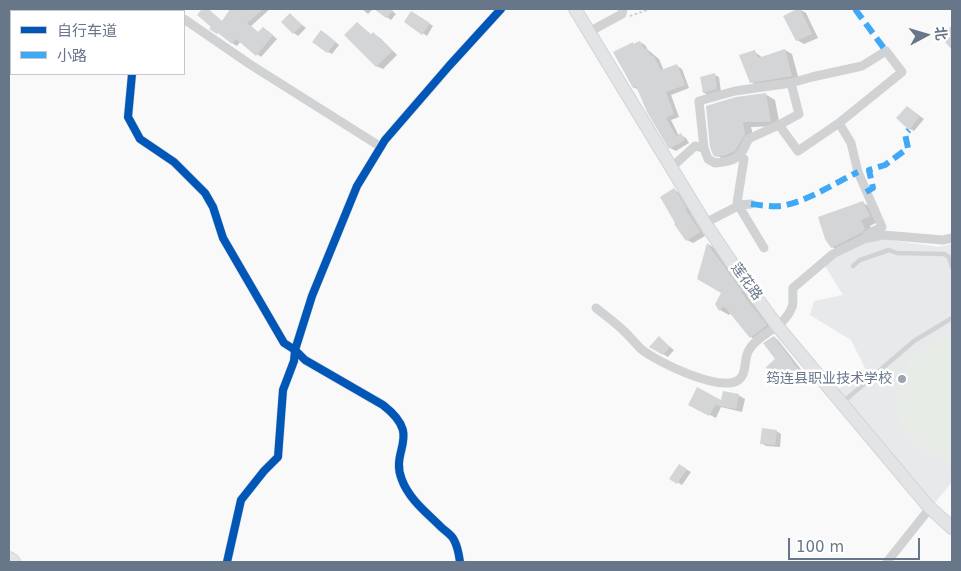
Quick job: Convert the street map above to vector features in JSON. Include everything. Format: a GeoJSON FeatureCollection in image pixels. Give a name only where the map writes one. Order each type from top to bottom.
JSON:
{"type":"FeatureCollection","features":[{"type":"Feature","properties":{"kind":"main road","name":"莲花路"},"geometry":{"type":"LineString","coordinates":[[575,9],[705,223],[738,272],[778,327],[930,508],[952,528]]}},
{"type":"Feature","properties":{"kind":"main road"},"geometry":{"type":"LineString","coordinates":[[9,558],[13,562]]}},
{"type":"Feature","properties":{"kind":"street"},"geometry":{"type":"LineString","coordinates":[[227,562],[241,500],[278,457],[283,390],[294,361],[295,350],[312,296],[357,186],[381,147],[420,98],[501,9]]}},
{"type":"Feature","properties":{"kind":"street"},"geometry":{"type":"LineString","coordinates":[[589,32],[623,11]]}},
{"type":"Feature","properties":{"kind":"street"},"geometry":{"type":"LineString","coordinates":[[185,20],[251,65],[381,147]]}},
{"type":"Feature","properties":{"kind":"street"},"geometry":{"type":"LineString","coordinates":[[779,125],[798,151],[839,123],[902,72],[886,51],[862,66],[791,83],[736,91],[699,101],[704,148],[708,159],[715,163],[736,159],[744,152],[748,140],[798,114],[791,83]]}},
{"type":"Feature","properties":{"kind":"street"},"geometry":{"type":"LineString","coordinates":[[132,75],[128,117],[140,139],[174,162],[205,193],[213,207],[223,238],[284,342],[305,360],[383,405],[394,414],[402,425],[404,432],[399,463],[401,479],[410,495],[454,539],[460,562]]}},
{"type":"Feature","properties":{"kind":"street"},"geometry":{"type":"LineString","coordinates":[[839,123],[852,143],[858,172],[882,227],[869,232],[864,240]]}},
{"type":"Feature","properties":{"kind":"street"},"geometry":{"type":"LineString","coordinates":[[672,167],[695,146],[704,148]]}},
{"type":"Feature","properties":{"kind":"street"},"geometry":{"type":"LineString","coordinates":[[744,159],[737,202],[764,248]]}},
{"type":"Feature","properties":{"kind":"street"},"geometry":{"type":"LineString","coordinates":[[705,223],[738,206],[750,204]]}},
{"type":"Feature","properties":{"kind":"street"},"geometry":{"type":"LineString","coordinates":[[596,308],[642,349],[660,360],[692,376],[726,383],[737,381],[742,376],[749,350],[762,336],[778,327],[793,306],[792,296],[794,288],[832,254],[864,240],[883,235],[943,240],[952,238]]}},
{"type":"Feature","properties":{"kind":"street"},"geometry":{"type":"LineString","coordinates":[[887,562],[930,508]]}},
{"type":"Feature","properties":{"kind":"lane"},"geometry":{"type":"LineString","coordinates":[[853,266],[860,260],[889,250],[897,253],[944,254],[949,257],[952,266]]}},
{"type":"Feature","properties":{"kind":"lane"},"geometry":{"type":"LineString","coordinates":[[842,403],[914,341],[952,318]]}},
{"type":"Feature","properties":{"kind":"path"},"geometry":{"type":"LineString","coordinates":[[623,11],[630,16],[650,9]]}},
{"type":"Feature","properties":{"kind":"shaded area","name":"筠连县职业技术学校"},"geometry":{"type":"Polygon","coordinates":[[[884,239],[939,247],[952,244],[952,482],[934,504],[838,389],[866,370],[851,340],[810,315],[814,301],[843,295],[825,266],[838,255],[866,243],[884,239]]]}},
{"type":"Feature","properties":{"kind":"shaded area"},"geometry":{"type":"Polygon","coordinates":[[[952,331],[952,467],[950,468],[947,464],[951,458],[925,452],[911,440],[899,420],[896,403],[900,378],[906,364],[913,357],[952,331]]]}},
{"type":"Feature","properties":{"kind":"building"},"geometry":{"type":"Polygon","coordinates":[[[202,9],[208,9],[222,21],[230,9],[263,9],[247,23],[258,32],[263,27],[273,35],[256,56],[236,39],[232,44],[218,33],[209,29],[211,27],[197,15],[202,9]]]}},
{"type":"Feature","properties":{"kind":"building"},"geometry":{"type":"Polygon","coordinates":[[[374,9],[394,9],[386,18],[374,9]]]}},
{"type":"Feature","properties":{"kind":"building"},"geometry":{"type":"Polygon","coordinates":[[[800,9],[812,34],[796,41],[783,16],[800,9]]]}},
{"type":"Feature","properties":{"kind":"building"},"geometry":{"type":"Polygon","coordinates":[[[411,11],[430,23],[422,35],[404,22],[411,11]]]}},
{"type":"Feature","properties":{"kind":"building"},"geometry":{"type":"Polygon","coordinates":[[[290,13],[302,25],[293,34],[281,22],[290,13]]]}},
{"type":"Feature","properties":{"kind":"building"},"geometry":{"type":"Polygon","coordinates":[[[357,22],[371,35],[373,32],[392,51],[376,67],[344,35],[357,22]]]}},
{"type":"Feature","properties":{"kind":"building"},"geometry":{"type":"Polygon","coordinates":[[[952,25],[952,50],[941,37],[952,25]]]}},
{"type":"Feature","properties":{"kind":"building"},"geometry":{"type":"Polygon","coordinates":[[[321,30],[336,42],[327,53],[312,42],[321,30]]]}},
{"type":"Feature","properties":{"kind":"building"},"geometry":{"type":"Polygon","coordinates":[[[640,41],[644,49],[646,48],[651,56],[653,55],[661,70],[677,64],[685,85],[666,92],[674,114],[666,118],[676,136],[681,133],[685,140],[669,149],[647,112],[636,86],[633,88],[613,52],[633,42],[633,44],[640,41]]]}},
{"type":"Feature","properties":{"kind":"building"},"geometry":{"type":"Polygon","coordinates":[[[785,49],[792,76],[750,83],[739,55],[755,50],[758,58],[785,49]]]}},
{"type":"Feature","properties":{"kind":"building"},"geometry":{"type":"Polygon","coordinates":[[[715,73],[717,89],[703,93],[700,77],[715,73]]]}},
{"type":"Feature","properties":{"kind":"building"},"geometry":{"type":"Polygon","coordinates":[[[766,93],[771,122],[743,122],[745,134],[735,151],[716,157],[713,155],[710,147],[706,106],[736,97],[766,93]]]}},
{"type":"Feature","properties":{"kind":"building"},"geometry":{"type":"Polygon","coordinates":[[[907,106],[920,116],[909,130],[896,118],[907,106]]]}},
{"type":"Feature","properties":{"kind":"building"},"geometry":{"type":"Polygon","coordinates":[[[674,188],[700,232],[686,241],[674,224],[660,197],[674,188]]]}},
{"type":"Feature","properties":{"kind":"building"},"geometry":{"type":"Polygon","coordinates":[[[863,201],[870,216],[861,220],[865,229],[861,233],[831,248],[825,239],[818,217],[863,201]]]}},
{"type":"Feature","properties":{"kind":"building"},"geometry":{"type":"Polygon","coordinates":[[[707,243],[767,325],[750,338],[724,306],[719,311],[715,304],[721,293],[697,279],[707,243]]]}},
{"type":"Feature","properties":{"kind":"building"},"geometry":{"type":"Polygon","coordinates":[[[659,336],[670,347],[663,355],[649,347],[659,336]]]}},
{"type":"Feature","properties":{"kind":"building"},"geometry":{"type":"Polygon","coordinates":[[[774,336],[799,370],[780,383],[766,367],[775,359],[763,343],[774,336]]]}},
{"type":"Feature","properties":{"kind":"building"},"geometry":{"type":"Polygon","coordinates":[[[697,387],[721,400],[723,391],[739,394],[736,409],[715,405],[709,416],[688,405],[697,387]]]}},
{"type":"Feature","properties":{"kind":"building"},"geometry":{"type":"Polygon","coordinates":[[[762,428],[777,430],[775,445],[760,444],[762,428]]]}},
{"type":"Feature","properties":{"kind":"building"},"geometry":{"type":"Polygon","coordinates":[[[679,464],[687,469],[677,484],[669,479],[679,464]]]}},
{"type":"Feature","properties":{"kind":"marked path"},"geometry":{"type":"LineString","coordinates":[[855,9],[886,51]]}},
{"type":"Feature","properties":{"kind":"marked path"},"geometry":{"type":"LineString","coordinates":[[866,192],[873,188],[869,170],[885,165],[908,148],[905,134],[909,130]]}},
{"type":"Feature","properties":{"kind":"marked path"},"geometry":{"type":"LineString","coordinates":[[751,204],[782,206],[812,196],[858,172]]}},
{"type":"Feature","properties":{"kind":"cycle path"},"geometry":{"type":"LineString","coordinates":[[227,562],[241,500],[278,457],[283,390],[294,361],[295,350],[312,296],[357,186],[385,140],[501,9]]}},
{"type":"Feature","properties":{"kind":"cycle path"},"geometry":{"type":"LineString","coordinates":[[132,75],[128,117],[140,139],[174,162],[205,193],[213,207],[223,238],[284,343],[305,360],[383,405],[395,416],[404,435],[399,469],[405,487],[424,511],[453,538],[460,562]]}},
{"type":"Feature","properties":{"kind":"place","name":"筠连县职业技术学校"},"geometry":{"type":"Point","coordinates":[902,379]}}]}
